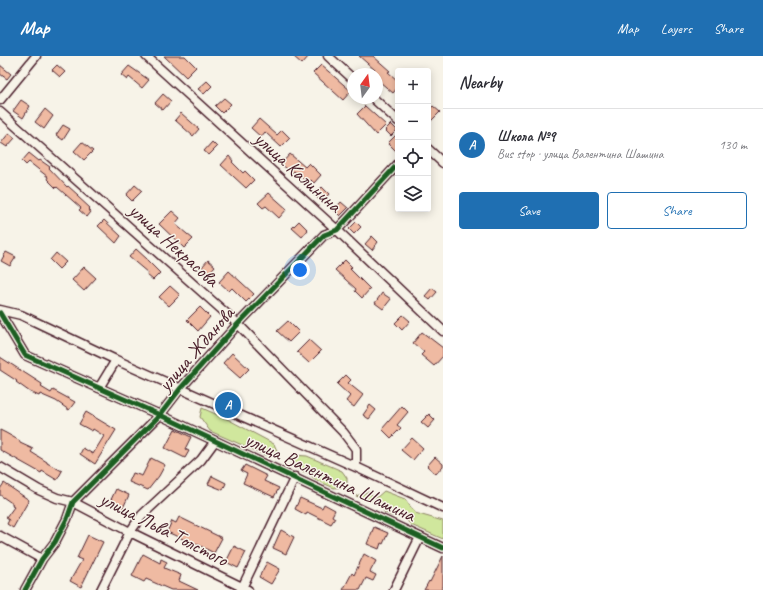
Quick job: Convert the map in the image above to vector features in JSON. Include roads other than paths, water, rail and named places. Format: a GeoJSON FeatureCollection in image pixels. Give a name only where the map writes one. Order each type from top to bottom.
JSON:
{"type":"FeatureCollection","features":[{"type":"Feature","properties":{"kind":"street"},"geometry":{"type":"LineString","coordinates":[[0,100],[36,56]]}},
{"type":"Feature","properties":{"kind":"street","name":"улица Калинина"},"geometry":{"type":"LineString","coordinates":[[146,56],[337,230],[443,331]]}},
{"type":"Feature","properties":{"kind":"street"},"geometry":{"type":"LineString","coordinates":[[328,56],[347,73]]}},
{"type":"Feature","properties":{"kind":"street"},"geometry":{"type":"LineString","coordinates":[[379,104],[395,119]]}},
{"type":"Feature","properties":{"kind":"street","name":"улица Некрасова"},"geometry":{"type":"LineString","coordinates":[[0,112],[238,324],[343,432],[356,449],[356,467]]}},
{"type":"Feature","properties":{"kind":"street"},"geometry":{"type":"LineString","coordinates":[[431,153],[443,163]]}},
{"type":"Feature","properties":{"kind":"street","name":"улица Жданова"},"geometry":{"type":"LineString","coordinates":[[24,590],[42,559],[55,542],[67,519],[73,502],[160,415],[180,389],[238,324],[324,235],[337,230],[395,167]]}},
{"type":"Feature","properties":{"kind":"street"},"geometry":{"type":"LineString","coordinates":[[0,312],[21,315],[116,360],[356,467],[443,508]]}},
{"type":"Feature","properties":{"kind":"street","name":"улица Валентина Шашина"},"geometry":{"type":"LineString","coordinates":[[0,312],[25,355],[295,477],[443,548]]}},
{"type":"Feature","properties":{"kind":"street"},"geometry":{"type":"LineString","coordinates":[[99,388],[116,360]]}},
{"type":"Feature","properties":{"kind":"street"},"geometry":{"type":"LineString","coordinates":[[101,590],[130,532],[142,515],[201,460],[215,441]]}},
{"type":"Feature","properties":{"kind":"street","name":"улица Льва Толстого"},"geometry":{"type":"LineString","coordinates":[[0,467],[39,490],[57,498],[73,502],[244,589]]}},
{"type":"Feature","properties":{"kind":"street"},"geometry":{"type":"LineString","coordinates":[[244,589],[295,477]]}},
{"type":"Feature","properties":{"kind":"street"},"geometry":{"type":"LineString","coordinates":[[0,536],[42,559]]}},
{"type":"Feature","properties":{"kind":"street"},"geometry":{"type":"LineString","coordinates":[[394,590],[420,537]]}},
{"type":"Feature","properties":{"kind":"place","name":"Школа №9"},"geometry":{"type":"Point","coordinates":[228,405]}}]}
